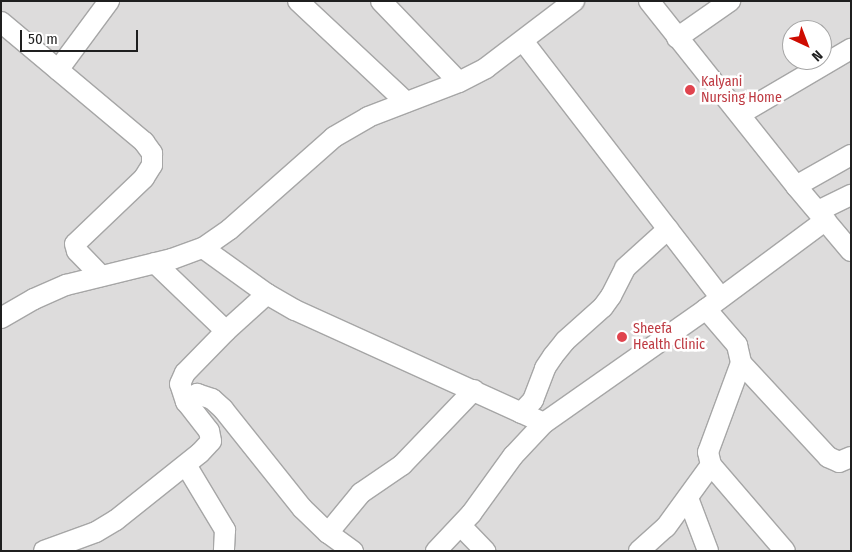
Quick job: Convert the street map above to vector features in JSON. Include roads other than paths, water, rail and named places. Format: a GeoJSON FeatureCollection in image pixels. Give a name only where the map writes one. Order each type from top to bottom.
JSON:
{"type":"FeatureCollection","features":[{"type":"Feature","properties":{"kind":"street"},"geometry":{"type":"LineString","coordinates":[[58,70],[109,1]]}},
{"type":"Feature","properties":{"kind":"street"},"geometry":{"type":"LineString","coordinates":[[298,1],[406,102]]}},
{"type":"Feature","properties":{"kind":"street"},"geometry":{"type":"LineString","coordinates":[[381,1],[459,82]]}},
{"type":"Feature","properties":{"kind":"street"},"geometry":{"type":"LineString","coordinates":[[1,318],[34,299],[66,285],[155,263],[202,248],[230,229],[334,137],[368,117],[459,82],[486,68],[574,1]]}},
{"type":"Feature","properties":{"kind":"street"},"geometry":{"type":"LineString","coordinates":[[649,1],[796,186],[851,251]]}},
{"type":"Feature","properties":{"kind":"street"},"geometry":{"type":"LineString","coordinates":[[677,38],[730,1]]}},
{"type":"Feature","properties":{"kind":"street"},"geometry":{"type":"LineString","coordinates":[[1,22],[144,142],[152,153],[152,165],[144,178],[75,244],[77,251],[101,276]]}},
{"type":"Feature","properties":{"kind":"street"},"geometry":{"type":"LineString","coordinates":[[523,41],[668,230],[736,345],[741,363],[828,457],[839,462],[851,457]]}},
{"type":"Feature","properties":{"kind":"street"},"geometry":{"type":"LineString","coordinates":[[740,114],[851,49]]}},
{"type":"Feature","properties":{"kind":"street"},"geometry":{"type":"LineString","coordinates":[[796,186],[851,154]]}},
{"type":"Feature","properties":{"kind":"street"},"geometry":{"type":"LineString","coordinates":[[436,551],[460,526],[513,456],[544,423],[713,304],[851,195]]}},
{"type":"Feature","properties":{"kind":"street"},"geometry":{"type":"LineString","coordinates":[[521,413],[533,400],[545,368],[565,341],[603,307],[631,262],[668,230]]}},
{"type":"Feature","properties":{"kind":"street"},"geometry":{"type":"LineString","coordinates":[[202,248],[267,294],[328,326],[544,423]]}},
{"type":"Feature","properties":{"kind":"street"},"geometry":{"type":"LineString","coordinates":[[155,263],[226,331]]}},
{"type":"Feature","properties":{"kind":"street"},"geometry":{"type":"LineString","coordinates":[[44,551],[96,532],[116,520],[186,465],[211,442],[209,431],[186,402],[180,384],[185,373],[226,331],[267,294]]}},
{"type":"Feature","properties":{"kind":"street"},"geometry":{"type":"LineString","coordinates":[[741,363],[708,452],[711,466],[785,551]]}},
{"type":"Feature","properties":{"kind":"street"},"geometry":{"type":"LineString","coordinates":[[328,533],[361,493],[402,465],[474,390]]}},
{"type":"Feature","properties":{"kind":"street"},"geometry":{"type":"LineString","coordinates":[[186,402],[197,394],[212,399],[231,419],[282,486],[328,533],[353,551]]}},
{"type":"Feature","properties":{"kind":"street"},"geometry":{"type":"LineString","coordinates":[[186,465],[224,530],[224,551]]}},
{"type":"Feature","properties":{"kind":"street"},"geometry":{"type":"LineString","coordinates":[[639,551],[666,527],[711,466]]}},
{"type":"Feature","properties":{"kind":"street"},"geometry":{"type":"LineString","coordinates":[[688,498],[708,551]]}},
{"type":"Feature","properties":{"kind":"street"},"geometry":{"type":"LineString","coordinates":[[460,526],[485,551]]}},
{"type":"Feature","properties":{"kind":"place","name":"Kalyani Nursing Home"},"geometry":{"type":"Point","coordinates":[690,90]}},
{"type":"Feature","properties":{"kind":"place","name":"Sheefa Health Clinic"},"geometry":{"type":"Point","coordinates":[622,337]}}]}
